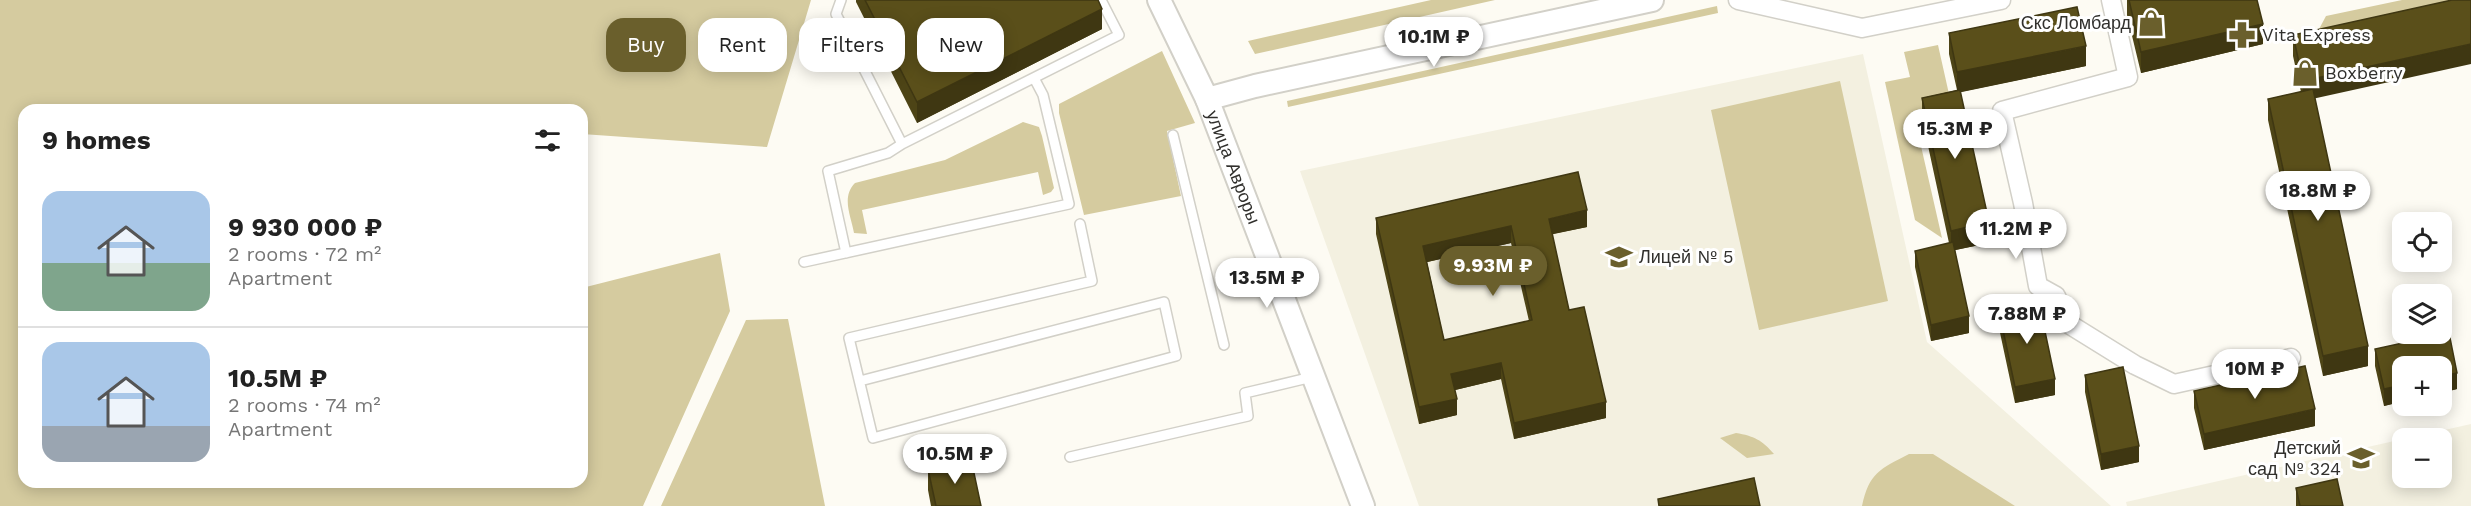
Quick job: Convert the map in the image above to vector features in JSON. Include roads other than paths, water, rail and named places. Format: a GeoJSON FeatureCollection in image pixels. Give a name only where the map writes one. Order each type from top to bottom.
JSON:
{"type":"FeatureCollection","features":[{"type":"Feature","properties":{"kind":"street","name":"улица Авроры"},"geometry":{"type":"LineString","coordinates":[[1160,0],[1207,99],[1363,506]]}},
{"type":"Feature","properties":{"kind":"street"},"geometry":{"type":"LineString","coordinates":[[1207,99],[1652,0]]}},
{"type":"Feature","properties":{"kind":"street"},"geometry":{"type":"LineString","coordinates":[[1738,0],[1862,28],[2001,0]]}},
{"type":"Feature","properties":{"kind":"street"},"geometry":{"type":"LineString","coordinates":[[2111,0],[2128,77],[2002,111],[2027,222],[2038,286],[2056,296],[2064,321],[2135,365],[2174,384],[2291,358]]}},
{"type":"Feature","properties":{"kind":"lane"},"geometry":{"type":"LineString","coordinates":[[841,0],[836,14],[902,144]]}},
{"type":"Feature","properties":{"kind":"lane"},"geometry":{"type":"LineString","coordinates":[[846,253],[828,171],[888,153],[1119,35],[1101,0]]}},
{"type":"Feature","properties":{"kind":"lane"},"geometry":{"type":"LineString","coordinates":[[804,262],[1069,204],[1043,95],[1035,78]]}},
{"type":"Feature","properties":{"kind":"lane"},"geometry":{"type":"LineString","coordinates":[[1173,135],[1224,345]]}},
{"type":"Feature","properties":{"kind":"lane"},"geometry":{"type":"LineString","coordinates":[[860,381],[1164,302],[1176,356],[873,438],[849,338],[1092,280],[1080,224]]}},
{"type":"Feature","properties":{"kind":"lane"},"geometry":{"type":"LineString","coordinates":[[1070,457],[1248,416],[1245,393],[1314,376]]}},
{"type":"Feature","properties":{"kind":"place","name":"Скс Ломбард"},"geometry":{"type":"Point","coordinates":[2151,23]}},
{"type":"Feature","properties":{"kind":"place","name":"Vita Express"},"geometry":{"type":"Point","coordinates":[2242,35]}},
{"type":"Feature","properties":{"kind":"place","name":"Boxberry"},"geometry":{"type":"Point","coordinates":[2305,73]}},
{"type":"Feature","properties":{"kind":"place","name":"Лицей № 5"},"geometry":{"type":"Point","coordinates":[1619,257]}},
{"type":"Feature","properties":{"kind":"place","name":"Детский сад № 324"},"geometry":{"type":"Point","coordinates":[2361,458]}}]}
